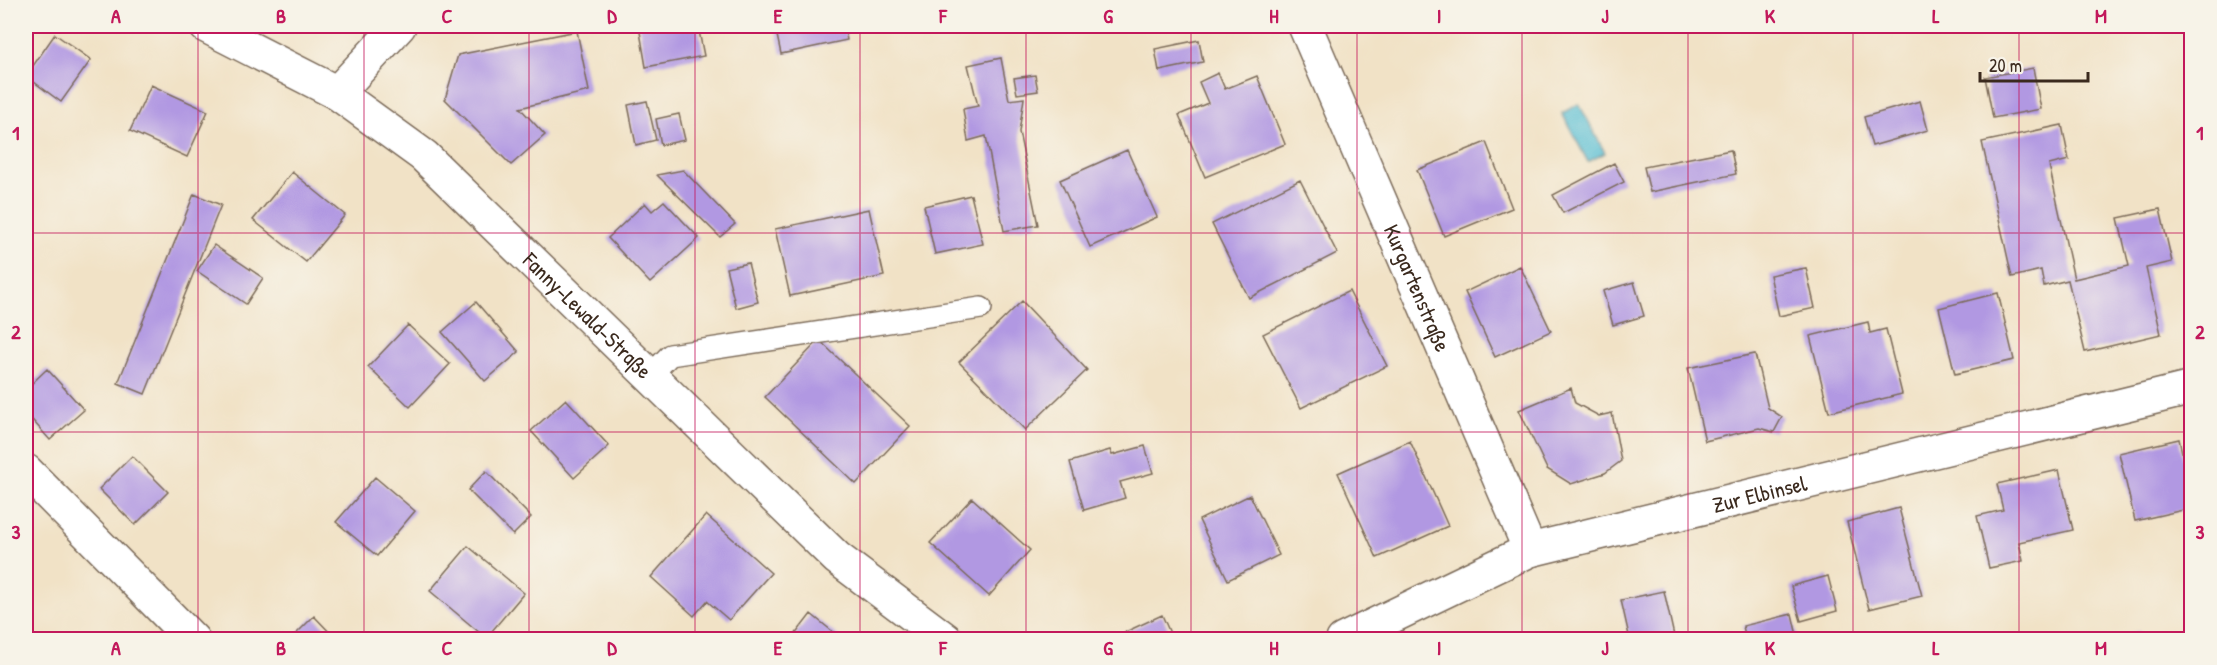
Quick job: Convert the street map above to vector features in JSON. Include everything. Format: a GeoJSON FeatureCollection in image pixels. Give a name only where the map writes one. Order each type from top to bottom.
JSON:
{"type":"FeatureCollection","features":[{"type":"Feature","properties":{"kind":"street","name":"Fanny-Lewald-Straße"},"geometry":{"type":"LineString","coordinates":[[206,26],[337,93],[424,156],[837,558],[946,639]]}},
{"type":"Feature","properties":{"kind":"street"},"geometry":{"type":"LineString","coordinates":[[337,93],[399,26]]}},
{"type":"Feature","properties":{"kind":"street","name":"Kurgartenstraße"},"geometry":{"type":"LineString","coordinates":[[1305,26],[1530,550]]}},
{"type":"Feature","properties":{"kind":"street","name":"Zur Elbinsel"},"geometry":{"type":"LineString","coordinates":[[1343,639],[1530,550],[2192,388]]}},
{"type":"Feature","properties":{"kind":"street"},"geometry":{"type":"LineString","coordinates":[[26,471],[193,639]]}},
{"type":"Feature","properties":{"kind":"lane"},"geometry":{"type":"LineString","coordinates":[[649,377],[670,356],[981,308]]}},
{"type":"Feature","properties":{"kind":"water"},"geometry":{"type":"Polygon","coordinates":[[[1579,104],[1605,153],[1588,162],[1562,113],[1579,104]]]}},
{"type":"Feature","properties":{"kind":"building"},"geometry":{"type":"Polygon","coordinates":[[[639,26],[698,26],[704,56],[646,67],[639,26]]]}},
{"type":"Feature","properties":{"kind":"building"},"geometry":{"type":"Polygon","coordinates":[[[775,26],[844,26],[847,40],[781,54],[775,26]]]}},
{"type":"Feature","properties":{"kind":"building"},"geometry":{"type":"Polygon","coordinates":[[[577,31],[589,91],[520,108],[545,135],[511,165],[445,99],[458,55],[577,31]]]}},
{"type":"Feature","properties":{"kind":"building"},"geometry":{"type":"Polygon","coordinates":[[[55,34],[91,60],[61,102],[26,76],[55,34]]]}},
{"type":"Feature","properties":{"kind":"building"},"geometry":{"type":"Polygon","coordinates":[[[1199,40],[1203,62],[1159,71],[1155,49],[1199,40]]]}},
{"type":"Feature","properties":{"kind":"building"},"geometry":{"type":"Polygon","coordinates":[[[1001,58],[1009,100],[1024,98],[1019,132],[1038,225],[1004,231],[986,136],[968,141],[963,109],[978,106],[968,65],[1001,58]]]}},
{"type":"Feature","properties":{"kind":"building"},"geometry":{"type":"Polygon","coordinates":[[[2033,68],[2041,109],[1993,118],[1985,77],[2033,68]]]}},
{"type":"Feature","properties":{"kind":"building"},"geometry":{"type":"Polygon","coordinates":[[[1218,73],[1225,89],[1257,76],[1285,144],[1205,177],[1179,115],[1208,103],[1199,82],[1218,73]]]}},
{"type":"Feature","properties":{"kind":"building"},"geometry":{"type":"Polygon","coordinates":[[[1035,75],[1038,91],[1017,94],[1014,78],[1035,75]]]}},
{"type":"Feature","properties":{"kind":"building"},"geometry":{"type":"Polygon","coordinates":[[[151,85],[208,111],[187,157],[130,131],[151,85]]]}},
{"type":"Feature","properties":{"kind":"building"},"geometry":{"type":"Polygon","coordinates":[[[647,101],[656,140],[636,145],[628,105],[647,101]]]}},
{"type":"Feature","properties":{"kind":"building"},"geometry":{"type":"Polygon","coordinates":[[[1920,101],[1928,130],[1872,146],[1864,117],[1920,101]]]}},
{"type":"Feature","properties":{"kind":"building"},"geometry":{"type":"Polygon","coordinates":[[[679,114],[685,140],[661,145],[656,119],[679,114]]]}},
{"type":"Feature","properties":{"kind":"building"},"geometry":{"type":"Polygon","coordinates":[[[2062,125],[2069,160],[2049,165],[2074,279],[2129,266],[2118,218],[2160,209],[2172,262],[2146,268],[2161,334],[2085,352],[2068,280],[2044,286],[2041,270],[2012,277],[1982,142],[2062,125]]]}},
{"type":"Feature","properties":{"kind":"building"},"geometry":{"type":"Polygon","coordinates":[[[1486,142],[1512,208],[1444,236],[1417,170],[1486,142]]]}},
{"type":"Feature","properties":{"kind":"building"},"geometry":{"type":"Polygon","coordinates":[[[1127,150],[1157,217],[1090,247],[1060,180],[1127,150]]]}},
{"type":"Feature","properties":{"kind":"building"},"geometry":{"type":"Polygon","coordinates":[[[1731,150],[1736,174],[1650,192],[1644,167],[1731,150]]]}},
{"type":"Feature","properties":{"kind":"building"},"geometry":{"type":"Polygon","coordinates":[[[1614,163],[1624,182],[1563,213],[1553,195],[1614,163]]]}},
{"type":"Feature","properties":{"kind":"building"},"geometry":{"type":"Polygon","coordinates":[[[683,170],[735,224],[720,237],[657,175],[683,170]]]}},
{"type":"Feature","properties":{"kind":"building"},"geometry":{"type":"Polygon","coordinates":[[[292,172],[345,215],[306,262],[253,220],[292,172]]]}},
{"type":"Feature","properties":{"kind":"building"},"geometry":{"type":"Polygon","coordinates":[[[1300,180],[1337,253],[1249,298],[1212,224],[1300,180]]]}},
{"type":"Feature","properties":{"kind":"building"},"geometry":{"type":"Polygon","coordinates":[[[194,194],[221,205],[145,394],[118,383],[194,194]]]}},
{"type":"Feature","properties":{"kind":"building"},"geometry":{"type":"Polygon","coordinates":[[[971,195],[983,244],[935,254],[924,206],[971,195]]]}},
{"type":"Feature","properties":{"kind":"building"},"geometry":{"type":"Polygon","coordinates":[[[664,201],[699,238],[650,283],[608,238],[645,203],[652,211],[664,201]]]}},
{"type":"Feature","properties":{"kind":"building"},"geometry":{"type":"Polygon","coordinates":[[[869,209],[884,276],[790,296],[775,229],[869,209]]]}},
{"type":"Feature","properties":{"kind":"building"},"geometry":{"type":"Polygon","coordinates":[[[214,245],[263,278],[246,304],[197,271],[214,245]]]}},
{"type":"Feature","properties":{"kind":"building"},"geometry":{"type":"Polygon","coordinates":[[[748,263],[758,302],[736,308],[726,268],[748,263]]]}},
{"type":"Feature","properties":{"kind":"building"},"geometry":{"type":"Polygon","coordinates":[[[1520,266],[1551,331],[1495,357],[1465,292],[1520,266]]]}},
{"type":"Feature","properties":{"kind":"building"},"geometry":{"type":"Polygon","coordinates":[[[1806,268],[1815,308],[1779,316],[1770,275],[1806,268]]]}},
{"type":"Feature","properties":{"kind":"building"},"geometry":{"type":"Polygon","coordinates":[[[1634,282],[1644,316],[1613,325],[1603,291],[1634,282]]]}},
{"type":"Feature","properties":{"kind":"building"},"geometry":{"type":"Polygon","coordinates":[[[1349,291],[1387,366],[1301,408],[1263,334],[1349,291]]]}},
{"type":"Feature","properties":{"kind":"building"},"geometry":{"type":"Polygon","coordinates":[[[1998,293],[2014,360],[1955,374],[1939,308],[1998,293]]]}},
{"type":"Feature","properties":{"kind":"building"},"geometry":{"type":"Polygon","coordinates":[[[1022,301],[1087,370],[1025,430],[959,362],[1022,301]]]}},
{"type":"Feature","properties":{"kind":"building"},"geometry":{"type":"Polygon","coordinates":[[[476,302],[519,352],[485,381],[442,332],[476,302]]]}},
{"type":"Feature","properties":{"kind":"building"},"geometry":{"type":"Polygon","coordinates":[[[1868,322],[1870,333],[1886,329],[1902,394],[1829,412],[1810,336],[1868,322]]]}},
{"type":"Feature","properties":{"kind":"building"},"geometry":{"type":"Polygon","coordinates":[[[408,325],[450,364],[410,407],[368,367],[408,325]]]}},
{"type":"Feature","properties":{"kind":"building"},"geometry":{"type":"Polygon","coordinates":[[[819,340],[910,426],[856,484],[765,397],[819,340]]]}},
{"type":"Feature","properties":{"kind":"building"},"geometry":{"type":"Polygon","coordinates":[[[1755,354],[1768,408],[1782,417],[1774,432],[1759,428],[1705,441],[1688,368],[1755,354]]]}},
{"type":"Feature","properties":{"kind":"building"},"geometry":{"type":"Polygon","coordinates":[[[47,369],[84,410],[50,440],[26,413],[26,389],[47,369]]]}},
{"type":"Feature","properties":{"kind":"building"},"geometry":{"type":"Polygon","coordinates":[[[1571,388],[1575,403],[1599,416],[1612,413],[1621,461],[1605,473],[1571,484],[1547,469],[1519,410],[1571,388]]]}},
{"type":"Feature","properties":{"kind":"building"},"geometry":{"type":"Polygon","coordinates":[[[566,399],[609,446],[574,478],[531,431],[566,399]]]}},
{"type":"Feature","properties":{"kind":"building"},"geometry":{"type":"Polygon","coordinates":[[[2179,439],[2187,475],[2192,474],[2192,508],[2135,521],[2119,453],[2179,439]]]}},
{"type":"Feature","properties":{"kind":"building"},"geometry":{"type":"Polygon","coordinates":[[[1410,441],[1448,526],[1377,558],[1338,473],[1410,441]]]}},
{"type":"Feature","properties":{"kind":"building"},"geometry":{"type":"Polygon","coordinates":[[[1145,446],[1153,473],[1120,482],[1125,498],[1084,510],[1070,462],[1110,450],[1112,455],[1145,446]]]}},
{"type":"Feature","properties":{"kind":"building"},"geometry":{"type":"Polygon","coordinates":[[[132,456],[168,492],[135,525],[99,489],[132,456]]]}},
{"type":"Feature","properties":{"kind":"building"},"geometry":{"type":"Polygon","coordinates":[[[2059,470],[2073,530],[2019,542],[2023,561],[1989,568],[1977,516],[2003,510],[1997,484],[2059,470]]]}},
{"type":"Feature","properties":{"kind":"building"},"geometry":{"type":"Polygon","coordinates":[[[486,471],[531,517],[513,535],[468,490],[486,471]]]}},
{"type":"Feature","properties":{"kind":"building"},"geometry":{"type":"Polygon","coordinates":[[[375,477],[415,511],[377,556],[336,522],[375,477]]]}},
{"type":"Feature","properties":{"kind":"building"},"geometry":{"type":"Polygon","coordinates":[[[1250,495],[1279,555],[1228,580],[1199,520],[1250,495]]]}},
{"type":"Feature","properties":{"kind":"building"},"geometry":{"type":"Polygon","coordinates":[[[972,498],[1030,550],[989,596],[930,543],[972,498]]]}},
{"type":"Feature","properties":{"kind":"building"},"geometry":{"type":"Polygon","coordinates":[[[1899,508],[1922,596],[1869,609],[1847,522],[1899,508]]]}},
{"type":"Feature","properties":{"kind":"building"},"geometry":{"type":"Polygon","coordinates":[[[706,515],[771,573],[729,620],[707,601],[694,616],[651,577],[706,515]]]}},
{"type":"Feature","properties":{"kind":"building"},"geometry":{"type":"Polygon","coordinates":[[[468,546],[524,593],[486,638],[430,591],[468,546]]]}},
{"type":"Feature","properties":{"kind":"building"},"geometry":{"type":"Polygon","coordinates":[[[1828,576],[1837,611],[1801,621],[1791,586],[1828,576]]]}},
{"type":"Feature","properties":{"kind":"building"},"geometry":{"type":"Polygon","coordinates":[[[1664,591],[1674,636],[1657,640],[1630,640],[1621,600],[1664,591]]]}},
{"type":"Feature","properties":{"kind":"building"},"geometry":{"type":"Polygon","coordinates":[[[811,614],[843,640],[791,640],[811,614]]]}},
{"type":"Feature","properties":{"kind":"building"},"geometry":{"type":"Polygon","coordinates":[[[1792,614],[1798,640],[1746,640],[1743,626],[1792,614]]]}},
{"type":"Feature","properties":{"kind":"building"},"geometry":{"type":"Polygon","coordinates":[[[1162,615],[1173,640],[1108,640],[1162,615]]]}},
{"type":"Feature","properties":{"kind":"building"},"geometry":{"type":"Polygon","coordinates":[[[314,616],[337,640],[290,640],[314,616]]]}},
{"type":"Feature","properties":{"kind":"building"},"geometry":{"type":"Polygon","coordinates":[[[2139,631],[2141,640],[2106,640],[2106,639],[2139,631]]]}}]}
